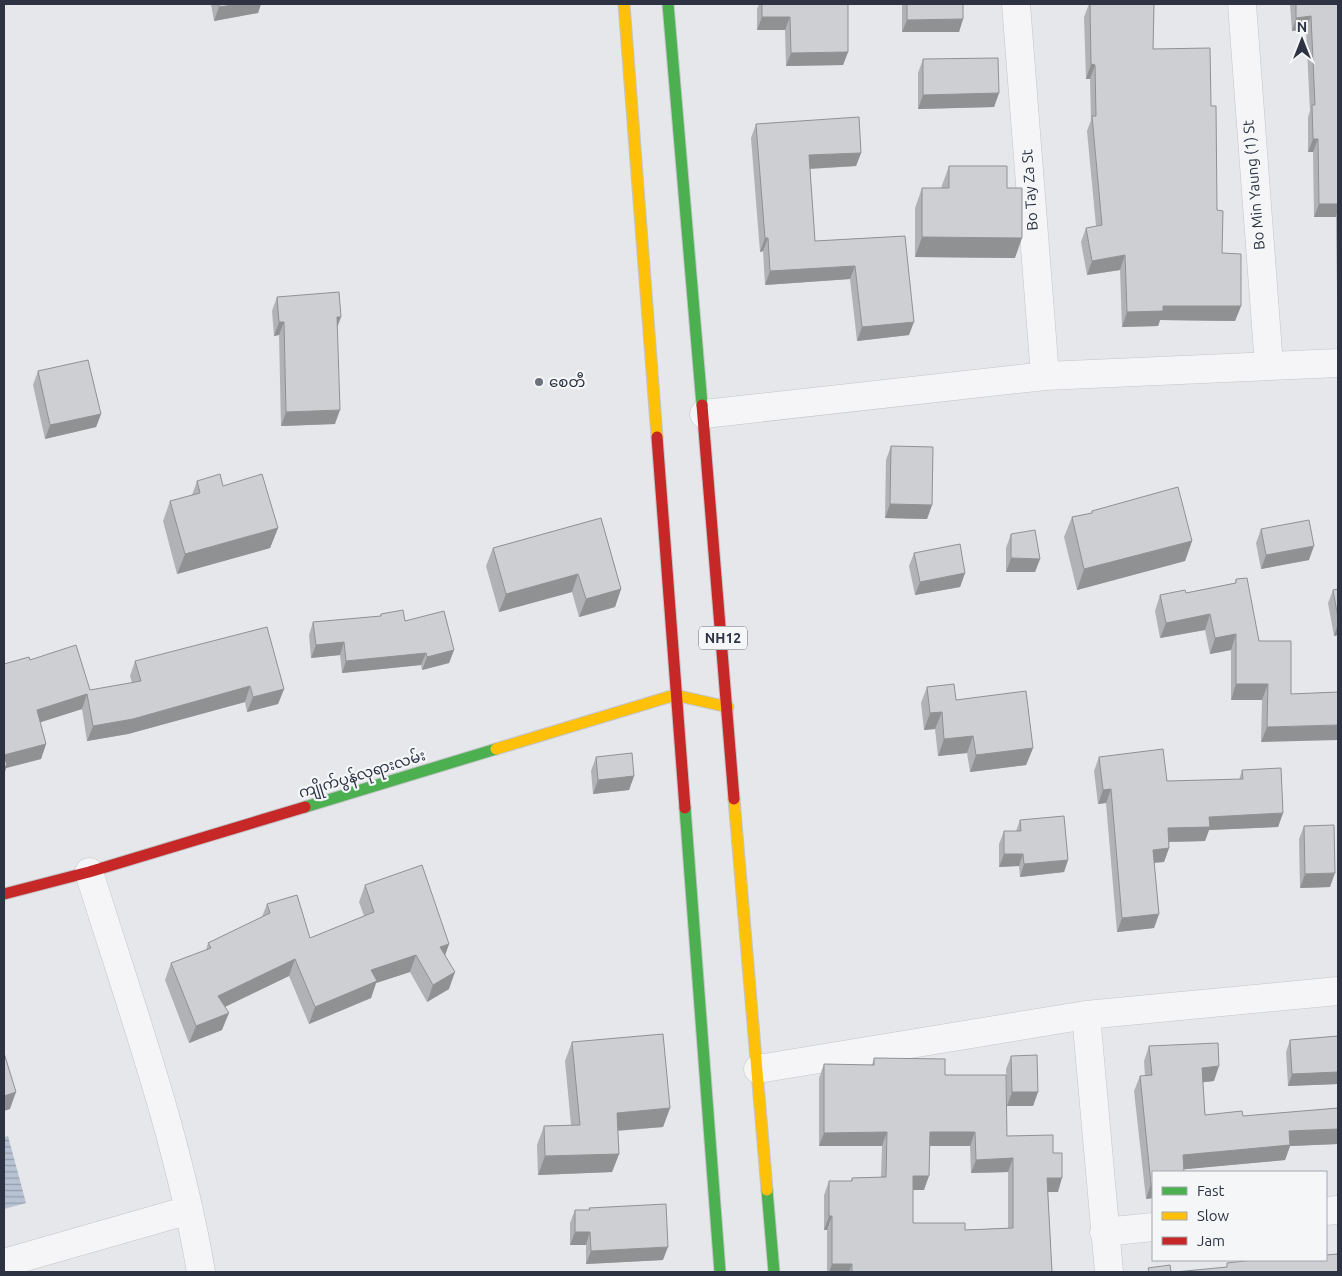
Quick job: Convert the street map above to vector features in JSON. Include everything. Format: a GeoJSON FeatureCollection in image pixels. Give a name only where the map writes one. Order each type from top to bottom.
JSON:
{"type":"FeatureCollection","features":[{"type":"Feature","properties":{"kind":"main road"},"geometry":{"type":"LineString","coordinates":[[624,4],[720,1272]]}},
{"type":"Feature","properties":{"kind":"main road","name":"NH12"},"geometry":{"type":"LineString","coordinates":[[668,4],[704,414],[774,1272]]}},
{"type":"Feature","properties":{"kind":"main road","name":"ကျိုက်ပွန်လုရားလမ်း"},"geometry":{"type":"LineString","coordinates":[[4,894],[89,872],[675,695],[728,707]]}},
{"type":"Feature","properties":{"kind":"street","name":"Bo Tay Za St"},"geometry":{"type":"LineString","coordinates":[[1016,4],[1045,376]]}},
{"type":"Feature","properties":{"kind":"street","name":"Bo Min Yaung (1) St"},"geometry":{"type":"LineString","coordinates":[[1242,4],[1268,366]]}},
{"type":"Feature","properties":{"kind":"street"},"geometry":{"type":"LineString","coordinates":[[704,414],[1045,376],[1338,363]]}},
{"type":"Feature","properties":{"kind":"street"},"geometry":{"type":"LineString","coordinates":[[89,872],[156,1088],[189,1210],[201,1272]]}},
{"type":"Feature","properties":{"kind":"street"},"geometry":{"type":"LineString","coordinates":[[758,1069],[1086,1014],[1338,991]]}},
{"type":"Feature","properties":{"kind":"street"},"geometry":{"type":"LineString","coordinates":[[1086,1014],[1109,1272]]}},
{"type":"Feature","properties":{"kind":"street"},"geometry":{"type":"LineString","coordinates":[[4,1263],[189,1210]]}},
{"type":"Feature","properties":{"kind":"street"},"geometry":{"type":"LineString","coordinates":[[1104,1232],[1152,1227]]}},
{"type":"Feature","properties":{"kind":"water"},"geometry":{"type":"Polygon","coordinates":[[[8,1136],[26,1203],[4,1209],[4,1137],[8,1136]]]}},
{"type":"Feature","properties":{"kind":"building"},"geometry":{"type":"Polygon","coordinates":[[[219,4],[240,4],[219,7],[219,4]]]}},
{"type":"Feature","properties":{"kind":"building"},"geometry":{"type":"Polygon","coordinates":[[[762,4],[848,4],[848,52],[791,53],[790,17],[762,17],[762,4]]]}},
{"type":"Feature","properties":{"kind":"building"},"geometry":{"type":"Polygon","coordinates":[[[907,4],[963,4],[963,19],[907,20],[907,4]]]}},
{"type":"Feature","properties":{"kind":"building"},"geometry":{"type":"Polygon","coordinates":[[[1090,4],[1154,4],[1153,49],[1210,48],[1211,106],[1216,106],[1217,210],[1223,211],[1222,253],[1241,254],[1241,306],[1163,306],[1163,311],[1127,312],[1125,255],[1092,261],[1086,228],[1102,225],[1092,116],[1096,116],[1095,65],[1091,64],[1090,4]]]}},
{"type":"Feature","properties":{"kind":"building"},"geometry":{"type":"Polygon","coordinates":[[[1296,4],[1338,4],[1338,204],[1319,204],[1318,139],[1313,139],[1312,105],[1315,105],[1311,16],[1296,18],[1296,4]]]}},
{"type":"Feature","properties":{"kind":"building"},"geometry":{"type":"Polygon","coordinates":[[[998,58],[999,93],[923,95],[923,59],[998,58]]]}},
{"type":"Feature","properties":{"kind":"building"},"geometry":{"type":"Polygon","coordinates":[[[859,117],[861,153],[809,155],[815,241],[905,236],[914,322],[862,327],[855,266],[770,271],[768,238],[765,238],[756,124],[859,117]]]}},
{"type":"Feature","properties":{"kind":"building"},"geometry":{"type":"Polygon","coordinates":[[[949,166],[1007,166],[1007,188],[1022,188],[1022,238],[922,237],[922,188],[949,188],[949,166]]]}},
{"type":"Feature","properties":{"kind":"building"},"geometry":{"type":"Polygon","coordinates":[[[339,292],[341,317],[337,317],[340,410],[286,412],[284,322],[279,322],[277,297],[339,292]]]}},
{"type":"Feature","properties":{"kind":"building"},"geometry":{"type":"Polygon","coordinates":[[[88,360],[101,414],[50,425],[38,371],[88,360]]]}},
{"type":"Feature","properties":{"kind":"building"},"geometry":{"type":"Polygon","coordinates":[[[891,446],[933,447],[932,505],[890,504],[891,446]]]}},
{"type":"Feature","properties":{"kind":"building"},"geometry":{"type":"Polygon","coordinates":[[[220,474],[223,486],[262,474],[278,528],[185,554],[170,501],[200,493],[197,481],[220,474]]]}},
{"type":"Feature","properties":{"kind":"building"},"geometry":{"type":"Polygon","coordinates":[[[1178,487],[1192,541],[1084,569],[1072,517],[1092,513],[1092,511],[1178,487]]]}},
{"type":"Feature","properties":{"kind":"building"},"geometry":{"type":"Polygon","coordinates":[[[601,518],[621,589],[586,599],[578,574],[506,594],[493,548],[601,518]]]}},
{"type":"Feature","properties":{"kind":"building"},"geometry":{"type":"Polygon","coordinates":[[[1309,520],[1314,546],[1266,555],[1261,529],[1309,520]]]}},
{"type":"Feature","properties":{"kind":"building"},"geometry":{"type":"Polygon","coordinates":[[[1035,530],[1040,559],[1011,558],[1011,534],[1035,530]]]}},
{"type":"Feature","properties":{"kind":"building"},"geometry":{"type":"Polygon","coordinates":[[[960,544],[965,573],[920,582],[914,553],[960,544]]]}},
{"type":"Feature","properties":{"kind":"building"},"geometry":{"type":"Polygon","coordinates":[[[1247,578],[1259,641],[1291,641],[1291,694],[1338,692],[1338,725],[1267,727],[1268,684],[1236,684],[1236,634],[1215,638],[1210,614],[1166,623],[1160,595],[1185,590],[1186,593],[1236,583],[1236,579],[1247,578]]]}},
{"type":"Feature","properties":{"kind":"building"},"geometry":{"type":"Polygon","coordinates":[[[1338,589],[1338,618],[1333,590],[1338,589]]]}},
{"type":"Feature","properties":{"kind":"building"},"geometry":{"type":"Polygon","coordinates":[[[403,610],[405,621],[444,611],[454,650],[427,657],[426,653],[346,661],[344,642],[316,645],[313,622],[381,616],[381,614],[403,610]]]}},
{"type":"Feature","properties":{"kind":"building"},"geometry":{"type":"Polygon","coordinates":[[[267,627],[284,689],[253,697],[250,686],[133,719],[93,726],[87,694],[37,710],[46,744],[4,755],[4,664],[29,657],[30,660],[76,645],[90,690],[141,681],[135,661],[267,627]]]}},
{"type":"Feature","properties":{"kind":"building"},"geometry":{"type":"Polygon","coordinates":[[[954,684],[956,700],[1026,691],[1033,748],[976,755],[973,736],[944,739],[942,712],[930,713],[927,687],[954,684]]]}},
{"type":"Feature","properties":{"kind":"building"},"geometry":{"type":"Polygon","coordinates":[[[1163,749],[1167,781],[1243,779],[1242,770],[1281,768],[1283,813],[1209,817],[1210,827],[1168,828],[1169,848],[1153,850],[1159,914],[1122,918],[1111,789],[1103,790],[1099,757],[1163,749]]]}},
{"type":"Feature","properties":{"kind":"building"},"geometry":{"type":"Polygon","coordinates":[[[632,753],[634,776],[598,780],[596,757],[632,753]]]}},
{"type":"Feature","properties":{"kind":"building"},"geometry":{"type":"Polygon","coordinates":[[[4,756],[7,765],[4,767],[4,756]]]}},
{"type":"Feature","properties":{"kind":"building"},"geometry":{"type":"Polygon","coordinates":[[[1064,816],[1068,860],[1024,864],[1023,854],[1004,854],[1004,831],[1021,831],[1020,820],[1064,816]]]}},
{"type":"Feature","properties":{"kind":"building"},"geometry":{"type":"Polygon","coordinates":[[[1334,825],[1335,873],[1305,874],[1304,826],[1334,825]]]}},
{"type":"Feature","properties":{"kind":"building"},"geometry":{"type":"Polygon","coordinates":[[[422,865],[449,944],[440,947],[455,972],[433,985],[416,955],[371,970],[377,981],[315,1007],[295,959],[218,996],[229,1013],[196,1026],[171,963],[211,948],[208,943],[270,913],[267,904],[297,895],[310,938],[374,912],[365,885],[422,865]]]}},
{"type":"Feature","properties":{"kind":"building"},"geometry":{"type":"Polygon","coordinates":[[[663,1034],[670,1108],[617,1113],[619,1154],[545,1156],[544,1126],[580,1125],[572,1042],[663,1034]]]}},
{"type":"Feature","properties":{"kind":"building"},"geometry":{"type":"Polygon","coordinates":[[[1338,1036],[1338,1072],[1292,1074],[1290,1040],[1338,1036]]]}},
{"type":"Feature","properties":{"kind":"building"},"geometry":{"type":"Polygon","coordinates":[[[1218,1043],[1219,1066],[1202,1068],[1205,1115],[1242,1111],[1243,1116],[1338,1108],[1338,1129],[1289,1131],[1290,1145],[1183,1155],[1184,1171],[1152,1171],[1151,1184],[1140,1076],[1152,1075],[1149,1046],[1218,1043]]]}},
{"type":"Feature","properties":{"kind":"building"},"geometry":{"type":"Polygon","coordinates":[[[4,1053],[16,1092],[4,1096],[4,1053]]]}},
{"type":"Feature","properties":{"kind":"building"},"geometry":{"type":"Polygon","coordinates":[[[1037,1055],[1038,1092],[1012,1092],[1011,1056],[1037,1055]]]}},
{"type":"Feature","properties":{"kind":"building"},"geometry":{"type":"Polygon","coordinates":[[[874,1058],[945,1059],[945,1075],[1006,1075],[1007,1136],[1053,1135],[1053,1153],[1062,1153],[1062,1178],[1047,1178],[1052,1272],[852,1272],[852,1264],[832,1264],[832,1216],[829,1216],[829,1181],[852,1181],[852,1178],[886,1177],[887,1132],[824,1133],[824,1064],[874,1065],[874,1058]],[[930,1132],[929,1176],[913,1176],[913,1223],[965,1223],[965,1230],[1013,1228],[1013,1158],[976,1160],[975,1132],[930,1132]]]}},
{"type":"Feature","properties":{"kind":"building"},"geometry":{"type":"Polygon","coordinates":[[[666,1204],[668,1247],[591,1251],[590,1232],[575,1232],[575,1210],[666,1204]]]}},
{"type":"Feature","properties":{"kind":"building"},"geometry":{"type":"Polygon","coordinates":[[[1338,1254],[1338,1272],[1175,1272],[1227,1267],[1227,1263],[1245,1261],[1327,1261],[1327,1255],[1338,1254]]]}},
{"type":"Feature","properties":{"kind":"building"},"geometry":{"type":"Polygon","coordinates":[[[1170,1265],[1171,1272],[1149,1272],[1148,1268],[1170,1265]]]}},
{"type":"Feature","properties":{"kind":"traffic: fast"},"geometry":{"type":"LineString","coordinates":[[668,4],[702,405]]}},
{"type":"Feature","properties":{"kind":"traffic: fast"},"geometry":{"type":"LineString","coordinates":[[305,807],[496,749]]}},
{"type":"Feature","properties":{"kind":"traffic: fast"},"geometry":{"type":"LineString","coordinates":[[685,808],[720,1272]]}},
{"type":"Feature","properties":{"kind":"traffic: fast"},"geometry":{"type":"LineString","coordinates":[[767,1190],[774,1272]]}},
{"type":"Feature","properties":{"kind":"traffic: slow"},"geometry":{"type":"LineString","coordinates":[[624,4],[657,437]]}},
{"type":"Feature","properties":{"kind":"traffic: slow"},"geometry":{"type":"LineString","coordinates":[[496,749],[675,695],[728,707]]}},
{"type":"Feature","properties":{"kind":"traffic: slow"},"geometry":{"type":"LineString","coordinates":[[734,799],[767,1190]]}},
{"type":"Feature","properties":{"kind":"traffic: jam"},"geometry":{"type":"LineString","coordinates":[[702,405],[734,799]]}},
{"type":"Feature","properties":{"kind":"traffic: jam"},"geometry":{"type":"LineString","coordinates":[[657,437],[685,808]]}},
{"type":"Feature","properties":{"kind":"traffic: jam"},"geometry":{"type":"LineString","coordinates":[[4,894],[89,872],[305,807]]}},
{"type":"Feature","properties":{"kind":"place","name":"စေတီ"},"geometry":{"type":"Point","coordinates":[539,382]}}]}
